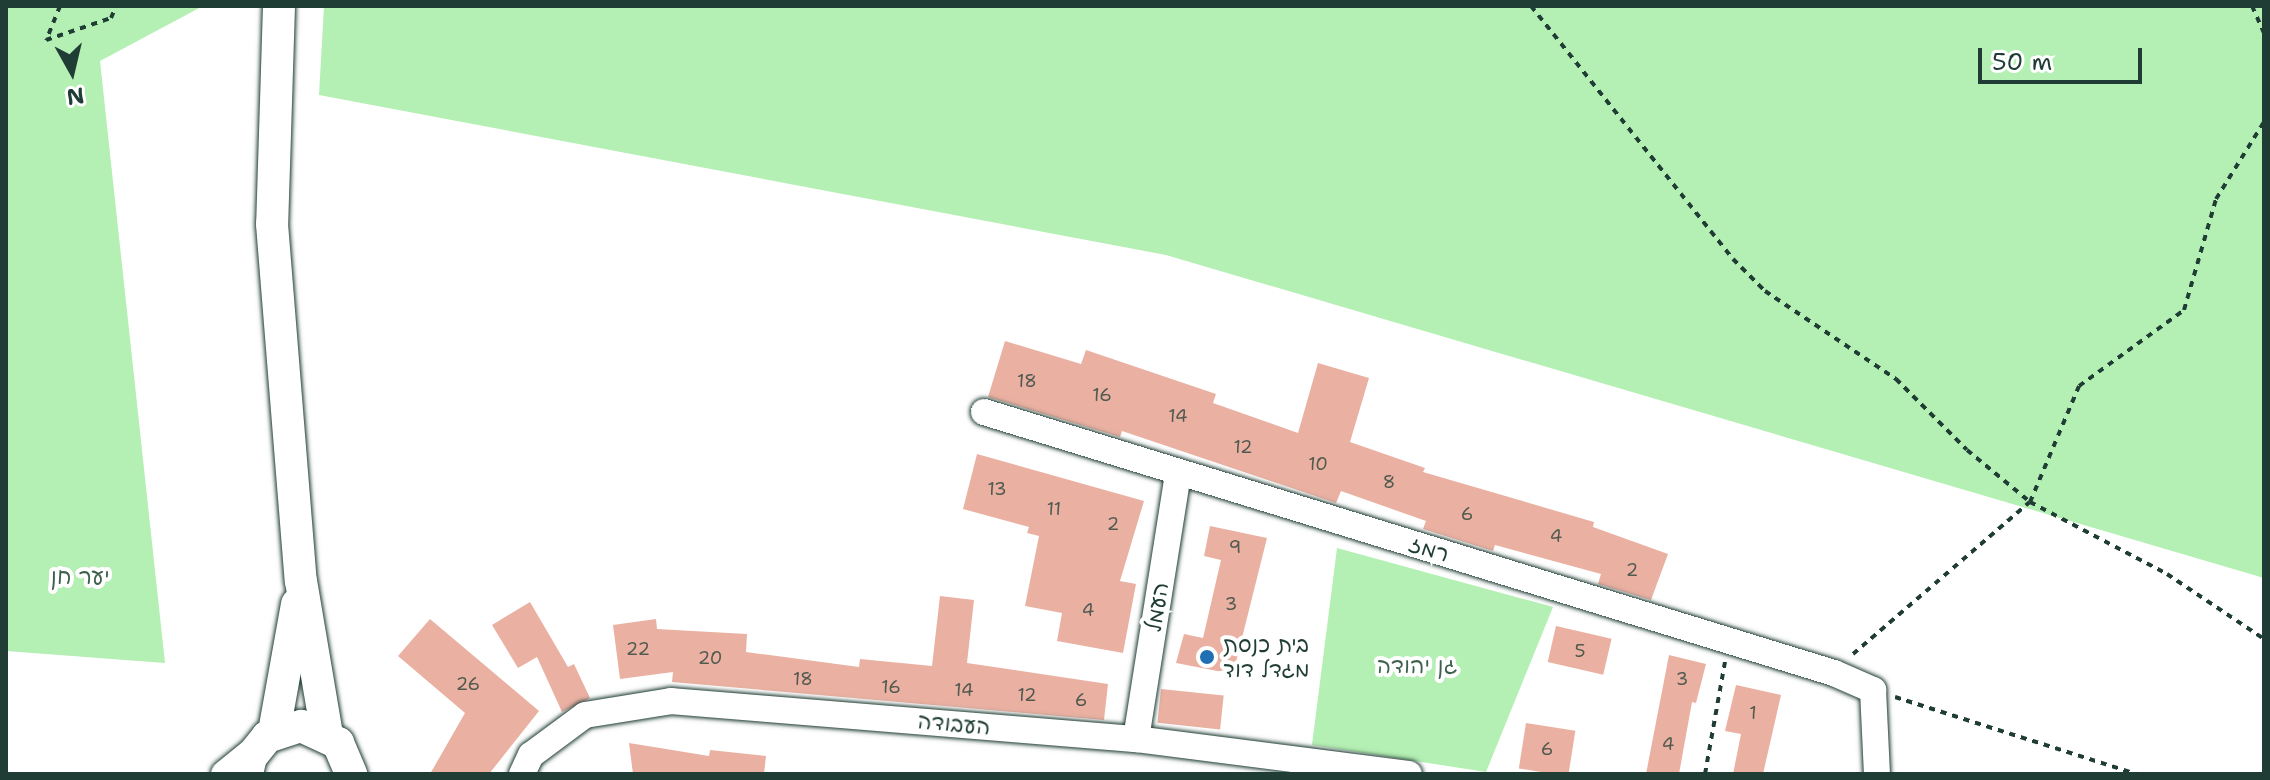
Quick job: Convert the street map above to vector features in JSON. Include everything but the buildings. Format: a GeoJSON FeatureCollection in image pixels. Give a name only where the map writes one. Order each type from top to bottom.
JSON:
{"type":"FeatureCollection","features":[{"type":"Feature","properties":{"kind":"main road"},"geometry":{"type":"LineString","coordinates":[[279,6],[272,224],[301,581],[327,734]]}},
{"type":"Feature","properties":{"kind":"main road"},"geometry":{"type":"LineString","coordinates":[[259,752],[301,581]]}},
{"type":"Feature","properties":{"kind":"main road"},"geometry":{"type":"LineString","coordinates":[[259,752],[301,726],[327,734],[346,755],[351,774]]}},
{"type":"Feature","properties":{"kind":"street","name":"רמז"},"geometry":{"type":"LineString","coordinates":[[984,412],[1178,475],[1729,638],[1834,673],[1873,690]]}},
{"type":"Feature","properties":{"kind":"street","name":"העמל"},"geometry":{"type":"LineString","coordinates":[[1136,739],[1178,475]]}},
{"type":"Feature","properties":{"kind":"street"},"geometry":{"type":"LineString","coordinates":[[1873,690],[1877,774]]}},
{"type":"Feature","properties":{"kind":"street","name":"העבודה"},"geometry":{"type":"LineString","coordinates":[[522,774],[531,755],[585,715],[671,701],[1136,739],[1409,774]]}},
{"type":"Feature","properties":{"kind":"street"},"geometry":{"type":"LineString","coordinates":[[224,774],[259,752]]}},
{"type":"Feature","properties":{"kind":"path"},"geometry":{"type":"LineString","coordinates":[[60,6],[46,40],[111,18],[116,6]]}},
{"type":"Feature","properties":{"kind":"path"},"geometry":{"type":"LineString","coordinates":[[1531,6],[1733,259],[1765,291],[1896,379],[1967,450],[2030,502],[2167,574],[2264,639]]}},
{"type":"Feature","properties":{"kind":"path"},"geometry":{"type":"LineString","coordinates":[[2252,6],[2264,33]]}},
{"type":"Feature","properties":{"kind":"path"},"geometry":{"type":"LineString","coordinates":[[1834,673],[2030,502],[2079,386],[2184,310],[2216,199],[2264,122]]}},
{"type":"Feature","properties":{"kind":"path"},"geometry":{"type":"LineString","coordinates":[[1705,774],[1729,638]]}},
{"type":"Feature","properties":{"kind":"path"},"geometry":{"type":"LineString","coordinates":[[1873,690],[2136,774]]}},
{"type":"Feature","properties":{"kind":"green space","name":"יער חן"},"geometry":{"type":"Polygon","coordinates":[[[6,6],[203,6],[100,61],[165,663],[6,651],[6,6]]]}},
{"type":"Feature","properties":{"kind":"green space"},"geometry":{"type":"Polygon","coordinates":[[[324,6],[2264,6],[2264,578],[1166,255],[319,95],[324,6]]]}},
{"type":"Feature","properties":{"kind":"green space","name":"גן יהודה"},"geometry":{"type":"Polygon","coordinates":[[[1337,548],[1553,607],[1486,772],[1312,745],[1337,548]]]}},
{"type":"Feature","properties":{"kind":"place","name":"בית כנסת מגדל דוד"},"geometry":{"type":"Point","coordinates":[1207,657]}}]}
